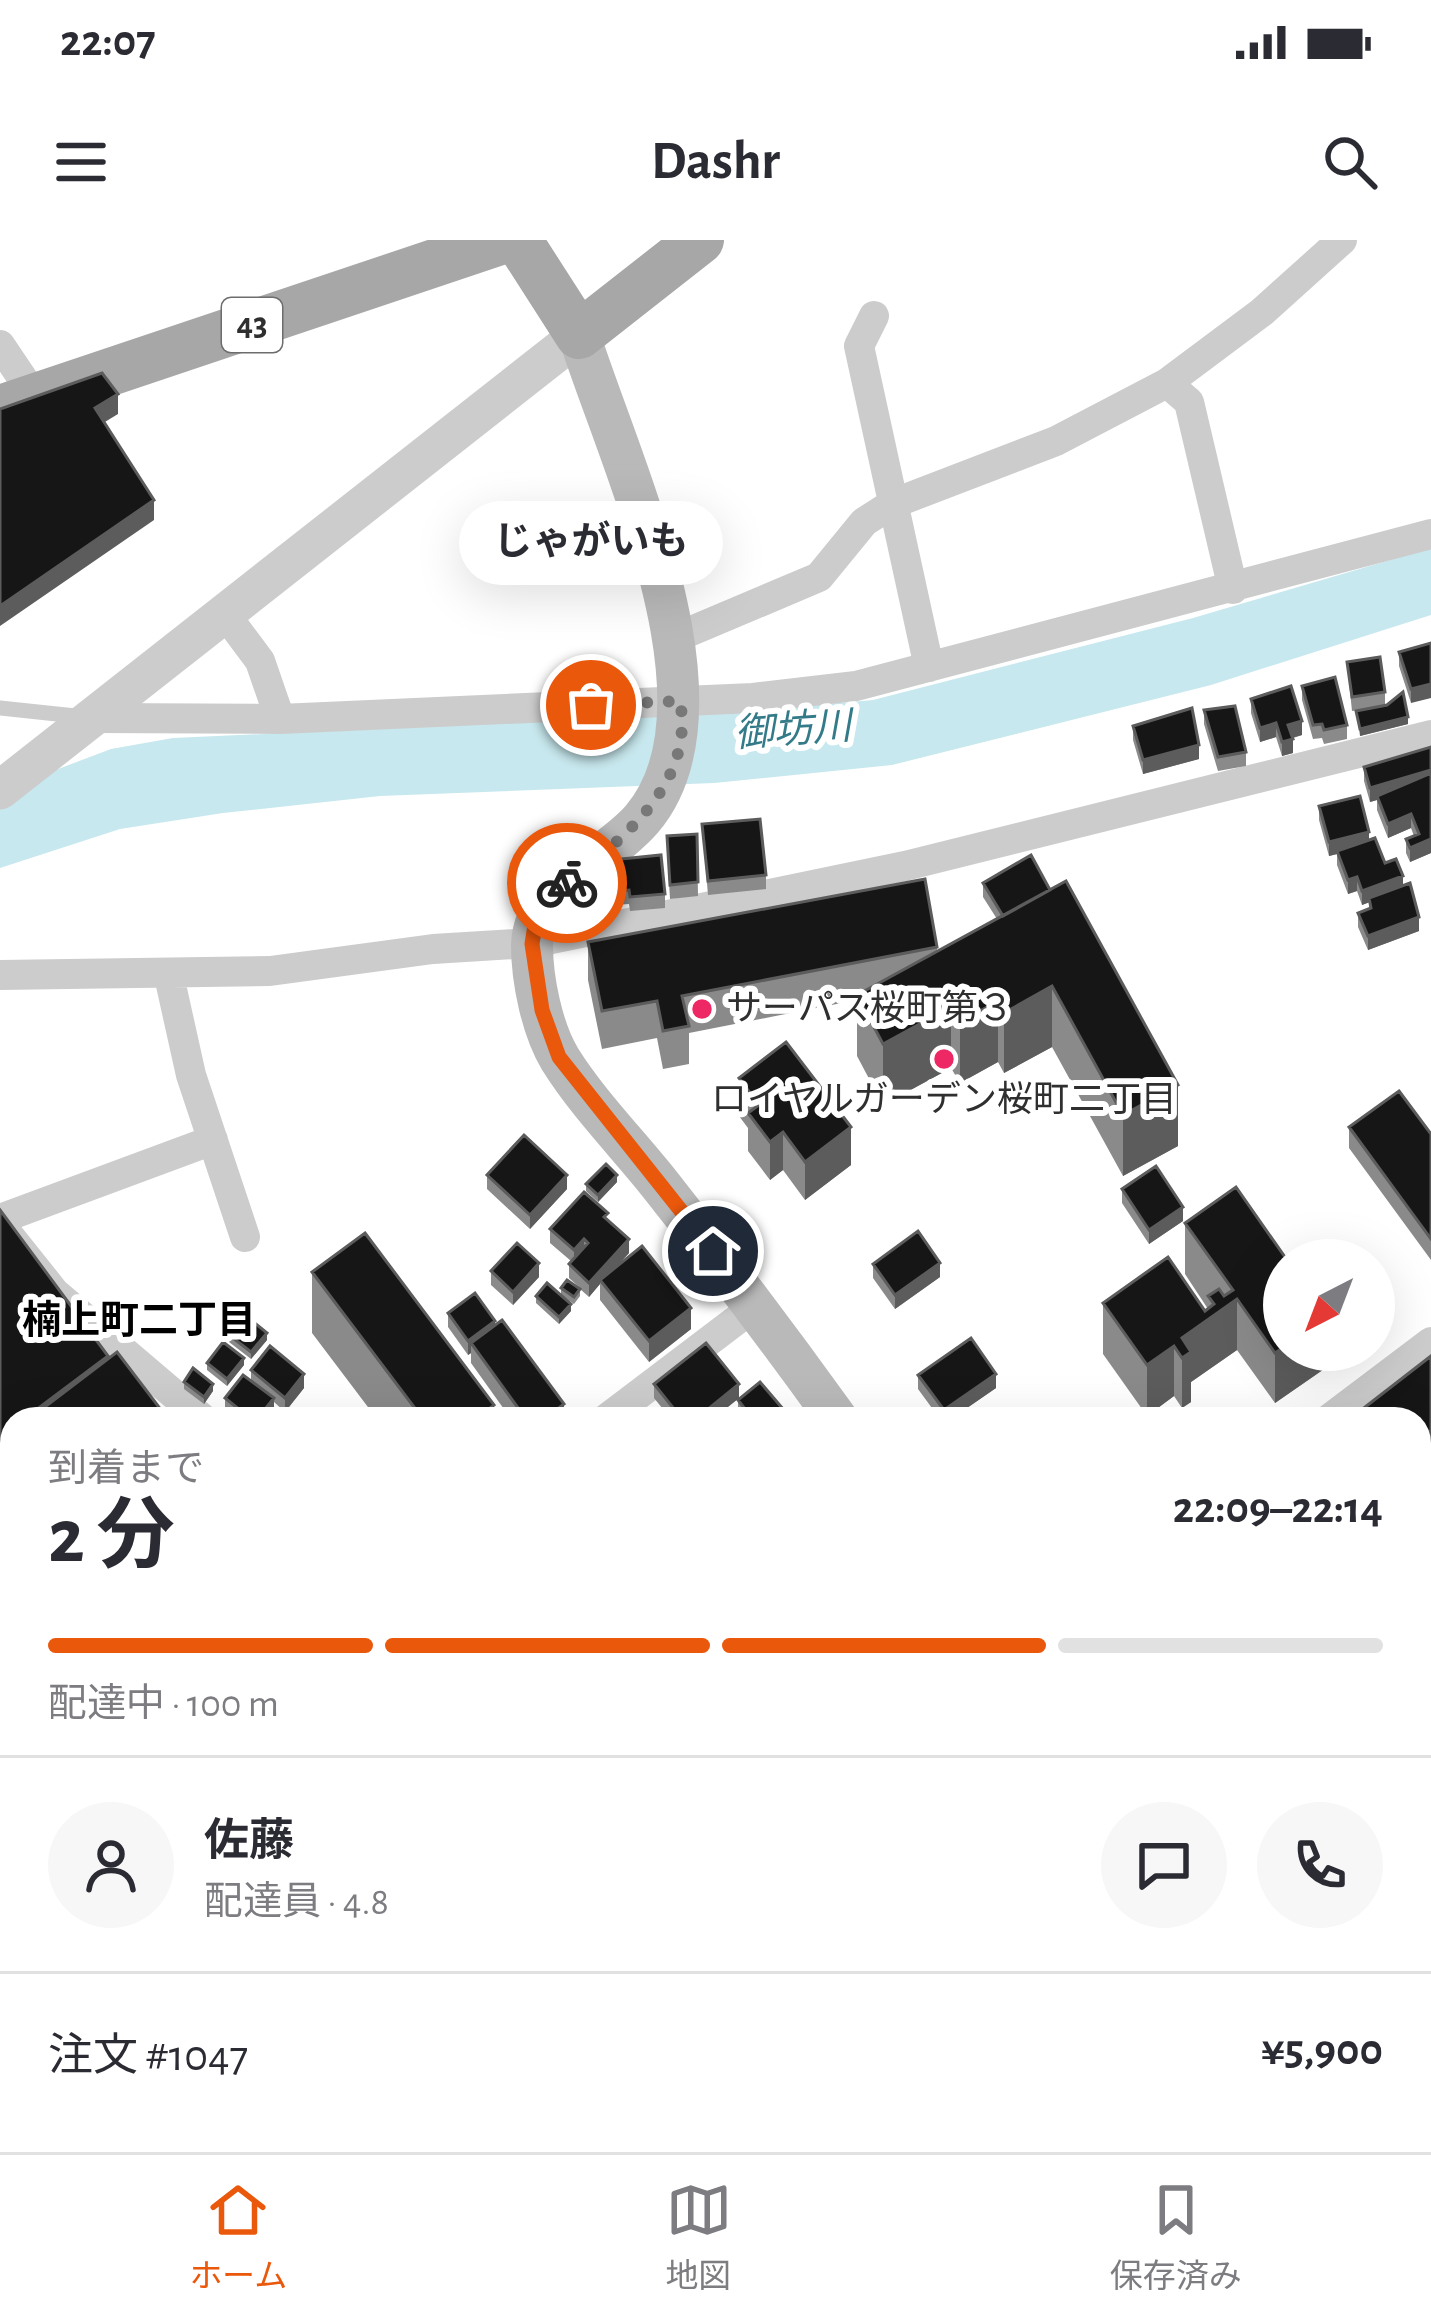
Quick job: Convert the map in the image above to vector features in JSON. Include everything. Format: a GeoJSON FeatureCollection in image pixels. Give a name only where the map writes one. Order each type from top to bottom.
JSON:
{"type":"FeatureCollection","features":[{"type":"Feature","properties":{"kind":"main road","name":"43"},"geometry":{"type":"LineString","coordinates":[[18,403],[503,240]]}},
{"type":"Feature","properties":{"kind":"main road"},"geometry":{"type":"LineString","coordinates":[[518,240],[579,335],[647,529],[681,706],[668,780],[623,839],[547,901],[532,944],[542,1010],[559,1057],[828,1407]]}},
{"type":"Feature","properties":{"kind":"main road"},"geometry":{"type":"LineString","coordinates":[[579,335],[700,240]]}},
{"type":"Feature","properties":{"kind":"street"},"geometry":{"type":"LineString","coordinates":[[670,640],[819,577],[864,521],[892,504],[1056,441],[1168,383],[1262,312],[1342,240]]}},
{"type":"Feature","properties":{"kind":"street"},"geometry":{"type":"LineString","coordinates":[[874,316],[859,346],[929,667]]}},
{"type":"Feature","properties":{"kind":"street"},"geometry":{"type":"LineString","coordinates":[[4,786],[579,335]]}},
{"type":"Feature","properties":{"kind":"street"},"geometry":{"type":"LineString","coordinates":[[0,345],[18,403]]}},
{"type":"Feature","properties":{"kind":"street"},"geometry":{"type":"LineString","coordinates":[[1168,383],[1189,402],[1233,589]]}},
{"type":"Feature","properties":{"kind":"street"},"geometry":{"type":"LineString","coordinates":[[94,718],[280,719],[681,706],[856,686],[1431,534]]}},
{"type":"Feature","properties":{"kind":"street"},"geometry":{"type":"LineString","coordinates":[[225,614],[260,662],[280,719]]}},
{"type":"Feature","properties":{"kind":"street"},"geometry":{"type":"LineString","coordinates":[[0,975],[169,976],[532,944],[905,866],[1431,735]]}},
{"type":"Feature","properties":{"kind":"street"},"geometry":{"type":"LineString","coordinates":[[169,976],[212,1140],[245,1237]]}},
{"type":"Feature","properties":{"kind":"street"},"geometry":{"type":"LineString","coordinates":[[189,1407],[56,1293],[0,1221],[212,1140]]}},
{"type":"Feature","properties":{"kind":"street"},"geometry":{"type":"LineString","coordinates":[[622,1407],[755,1306]]}},
{"type":"Feature","properties":{"kind":"street"},"geometry":{"type":"LineString","coordinates":[[1345,1407],[1431,1342]]}},
{"type":"Feature","properties":{"kind":"lane"},"geometry":{"type":"LineString","coordinates":[[0,708],[94,718]]}},
{"type":"Feature","properties":{"kind":"water","name":"御坊川"},"geometry":{"type":"Polygon","coordinates":[[[1431,548],[1431,615],[1211,685],[892,765],[714,783],[380,796],[223,813],[120,829],[0,868],[0,791],[111,749],[173,738],[713,714],[873,700],[1193,618],[1431,548]]]}},
{"type":"Feature","properties":{"kind":"building"},"geometry":{"type":"Polygon","coordinates":[[[102,373],[118,394],[95,408],[154,500],[0,606],[0,409],[102,373]]]}},
{"type":"Feature","properties":{"kind":"building"},"geometry":{"type":"Polygon","coordinates":[[[1431,643],[1431,684],[1411,689],[1399,652],[1431,643]]]}},
{"type":"Feature","properties":{"kind":"building"},"geometry":{"type":"Polygon","coordinates":[[[1380,657],[1385,692],[1352,697],[1347,662],[1380,657]]]}},
{"type":"Feature","properties":{"kind":"building"},"geometry":{"type":"Polygon","coordinates":[[[1335,677],[1347,725],[1324,730],[1322,724],[1313,725],[1302,686],[1335,677]]]}},
{"type":"Feature","properties":{"kind":"building"},"geometry":{"type":"Polygon","coordinates":[[[1291,686],[1302,721],[1288,725],[1293,739],[1282,742],[1276,723],[1260,728],[1251,699],[1291,686]]]}},
{"type":"Feature","properties":{"kind":"building"},"geometry":{"type":"Polygon","coordinates":[[[1403,692],[1408,717],[1360,729],[1356,711],[1387,705],[1403,692]]]}},
{"type":"Feature","properties":{"kind":"building"},"geometry":{"type":"Polygon","coordinates":[[[1235,706],[1246,752],[1218,757],[1204,710],[1235,706]]]}},
{"type":"Feature","properties":{"kind":"building"},"geometry":{"type":"Polygon","coordinates":[[[1192,708],[1199,745],[1143,760],[1133,726],[1192,708]]]}},
{"type":"Feature","properties":{"kind":"building"},"geometry":{"type":"Polygon","coordinates":[[[1431,747],[1431,770],[1370,788],[1364,767],[1431,747]]]}},
{"type":"Feature","properties":{"kind":"building"},"geometry":{"type":"Polygon","coordinates":[[[1431,773],[1431,839],[1410,848],[1406,839],[1419,834],[1411,814],[1388,824],[1377,796],[1431,773]]]}},
{"type":"Feature","properties":{"kind":"building"},"geometry":{"type":"Polygon","coordinates":[[[1360,796],[1369,832],[1329,842],[1319,806],[1360,796]]]}},
{"type":"Feature","properties":{"kind":"building"},"geometry":{"type":"Polygon","coordinates":[[[760,819],[766,875],[708,881],[702,824],[760,819]]]}},
{"type":"Feature","properties":{"kind":"building"},"geometry":{"type":"Polygon","coordinates":[[[697,834],[698,882],[670,885],[667,836],[697,834]]]}},
{"type":"Feature","properties":{"kind":"building"},"geometry":{"type":"Polygon","coordinates":[[[1375,838],[1385,863],[1396,859],[1403,876],[1362,891],[1357,877],[1348,880],[1337,851],[1375,838]]]}},
{"type":"Feature","properties":{"kind":"building"},"geometry":{"type":"Polygon","coordinates":[[[661,855],[665,894],[630,897],[629,890],[614,891],[611,860],[661,855]]]}},
{"type":"Feature","properties":{"kind":"building"},"geometry":{"type":"Polygon","coordinates":[[[1031,855],[1050,890],[1003,916],[983,883],[1031,855]]]}},
{"type":"Feature","properties":{"kind":"building"},"geometry":{"type":"Polygon","coordinates":[[[925,879],[937,947],[682,996],[689,1026],[663,1031],[657,1001],[602,1011],[588,942],[925,879]]]}},
{"type":"Feature","properties":{"kind":"building"},"geometry":{"type":"Polygon","coordinates":[[[1066,881],[1178,1085],[1123,1115],[1052,986],[1004,1013],[998,1001],[960,1022],[951,1007],[883,1044],[857,995],[1066,881]]]}},
{"type":"Feature","properties":{"kind":"building"},"geometry":{"type":"Polygon","coordinates":[[[604,883],[607,911],[563,914],[587,886],[604,883]]]}},
{"type":"Feature","properties":{"kind":"building"},"geometry":{"type":"Polygon","coordinates":[[[1410,883],[1419,917],[1368,936],[1358,913],[1371,908],[1369,898],[1410,883]]]}},
{"type":"Feature","properties":{"kind":"building"},"geometry":{"type":"Polygon","coordinates":[[[786,1042],[851,1127],[805,1162],[783,1132],[770,1142],[748,1113],[759,1105],[739,1078],[786,1042]]]}},
{"type":"Feature","properties":{"kind":"building"},"geometry":{"type":"Polygon","coordinates":[[[1399,1091],[1431,1134],[1431,1239],[1349,1127],[1399,1091]]]}},
{"type":"Feature","properties":{"kind":"building"},"geometry":{"type":"Polygon","coordinates":[[[524,1135],[567,1175],[530,1215],[487,1175],[524,1135]]]}},
{"type":"Feature","properties":{"kind":"building"},"geometry":{"type":"Polygon","coordinates":[[[606,1164],[617,1175],[598,1195],[586,1184],[606,1164]]]}},
{"type":"Feature","properties":{"kind":"building"},"geometry":{"type":"Polygon","coordinates":[[[1156,1166],[1183,1207],[1149,1230],[1122,1189],[1156,1166]]]}},
{"type":"Feature","properties":{"kind":"building"},"geometry":{"type":"Polygon","coordinates":[[[1236,1187],[1272,1239],[1263,1239],[1263,1336],[1237,1299],[1182,1338],[1191,1352],[1182,1358],[1174,1346],[1147,1365],[1103,1303],[1168,1257],[1205,1311],[1214,1304],[1208,1296],[1219,1289],[1224,1296],[1233,1290],[1185,1223],[1236,1187]]]}},
{"type":"Feature","properties":{"kind":"building"},"geometry":{"type":"Polygon","coordinates":[[[584,1192],[629,1239],[589,1283],[569,1264],[588,1243],[584,1239],[574,1250],[550,1229],[584,1192]]]}},
{"type":"Feature","properties":{"kind":"building"},"geometry":{"type":"Polygon","coordinates":[[[0,1210],[108,1356],[40,1407],[0,1407],[0,1210]]]}},
{"type":"Feature","properties":{"kind":"building"},"geometry":{"type":"Polygon","coordinates":[[[918,1231],[940,1263],[895,1295],[873,1264],[918,1231]]]}},
{"type":"Feature","properties":{"kind":"building"},"geometry":{"type":"Polygon","coordinates":[[[365,1233],[494,1405],[414,1407],[312,1272],[365,1233]]]}},
{"type":"Feature","properties":{"kind":"building"},"geometry":{"type":"Polygon","coordinates":[[[517,1243],[539,1263],[513,1292],[491,1271],[517,1243]]]}},
{"type":"Feature","properties":{"kind":"building"},"geometry":{"type":"Polygon","coordinates":[[[642,1246],[691,1308],[649,1341],[600,1280],[642,1246]]]}},
{"type":"Feature","properties":{"kind":"building"},"geometry":{"type":"Polygon","coordinates":[[[567,1280],[580,1289],[574,1297],[561,1288],[567,1280]]]}},
{"type":"Feature","properties":{"kind":"building"},"geometry":{"type":"Polygon","coordinates":[[[547,1283],[571,1304],[559,1317],[536,1296],[547,1283]]]}},
{"type":"Feature","properties":{"kind":"building"},"geometry":{"type":"Polygon","coordinates":[[[475,1293],[495,1321],[468,1341],[448,1313],[475,1293]]]}},
{"type":"Feature","properties":{"kind":"building"},"geometry":{"type":"Polygon","coordinates":[[[245,1315],[267,1333],[251,1352],[229,1335],[245,1315]]]}},
{"type":"Feature","properties":{"kind":"building"},"geometry":{"type":"Polygon","coordinates":[[[502,1320],[564,1404],[517,1407],[471,1343],[502,1320]]]}},
{"type":"Feature","properties":{"kind":"building"},"geometry":{"type":"Polygon","coordinates":[[[971,1338],[996,1374],[948,1407],[942,1407],[918,1375],[971,1338]]]}},
{"type":"Feature","properties":{"kind":"building"},"geometry":{"type":"Polygon","coordinates":[[[223,1342],[244,1358],[227,1379],[207,1363],[223,1342]]]}},
{"type":"Feature","properties":{"kind":"building"},"geometry":{"type":"Polygon","coordinates":[[[706,1343],[739,1384],[711,1407],[672,1407],[654,1384],[706,1343]]]}},
{"type":"Feature","properties":{"kind":"building"},"geometry":{"type":"Polygon","coordinates":[[[270,1346],[304,1374],[285,1398],[251,1370],[270,1346]]]}},
{"type":"Feature","properties":{"kind":"building"},"geometry":{"type":"Polygon","coordinates":[[[117,1352],[159,1407],[45,1407],[117,1352]]]}},
{"type":"Feature","properties":{"kind":"building"},"geometry":{"type":"Polygon","coordinates":[[[1431,1356],[1431,1407],[1365,1407],[1431,1356]]]}},
{"type":"Feature","properties":{"kind":"building"},"geometry":{"type":"Polygon","coordinates":[[[193,1368],[213,1384],[204,1397],[184,1382],[193,1368]]]}},
{"type":"Feature","properties":{"kind":"building"},"geometry":{"type":"Polygon","coordinates":[[[243,1375],[274,1398],[267,1407],[236,1407],[225,1398],[243,1375]]]}},
{"type":"Feature","properties":{"kind":"building"},"geometry":{"type":"Polygon","coordinates":[[[760,1382],[781,1407],[743,1407],[738,1400],[760,1382]]]}},
{"type":"Feature","properties":{"kind":"way so far"},"geometry":{"type":"LineString","coordinates":[[567,883],[623,839],[663,792],[682,711],[680,701],[591,705]]}},
{"type":"Feature","properties":{"kind":"place","name":"じゃがいも"},"geometry":{"type":"Point","coordinates":[591,705]}},
{"type":"Feature","properties":{"kind":"place","name":"サーパス桜町第３"},"geometry":{"type":"Point","coordinates":[702,1009]}},
{"type":"Feature","properties":{"kind":"place","name":"ロイヤルガーデン桜町二丁目"},"geometry":{"type":"Point","coordinates":[944,1059]}},
{"type":"Feature","properties":{"kind":"district","name":"楠上町二丁目"},"geometry":{"type":"Point","coordinates":[139,1321]}},
{"type":"Feature","properties":{"kind":"route"},"geometry":{"type":"LineString","coordinates":[[567,883],[536,919],[532,944],[542,1010],[559,1057],[713,1251]]}}]}
